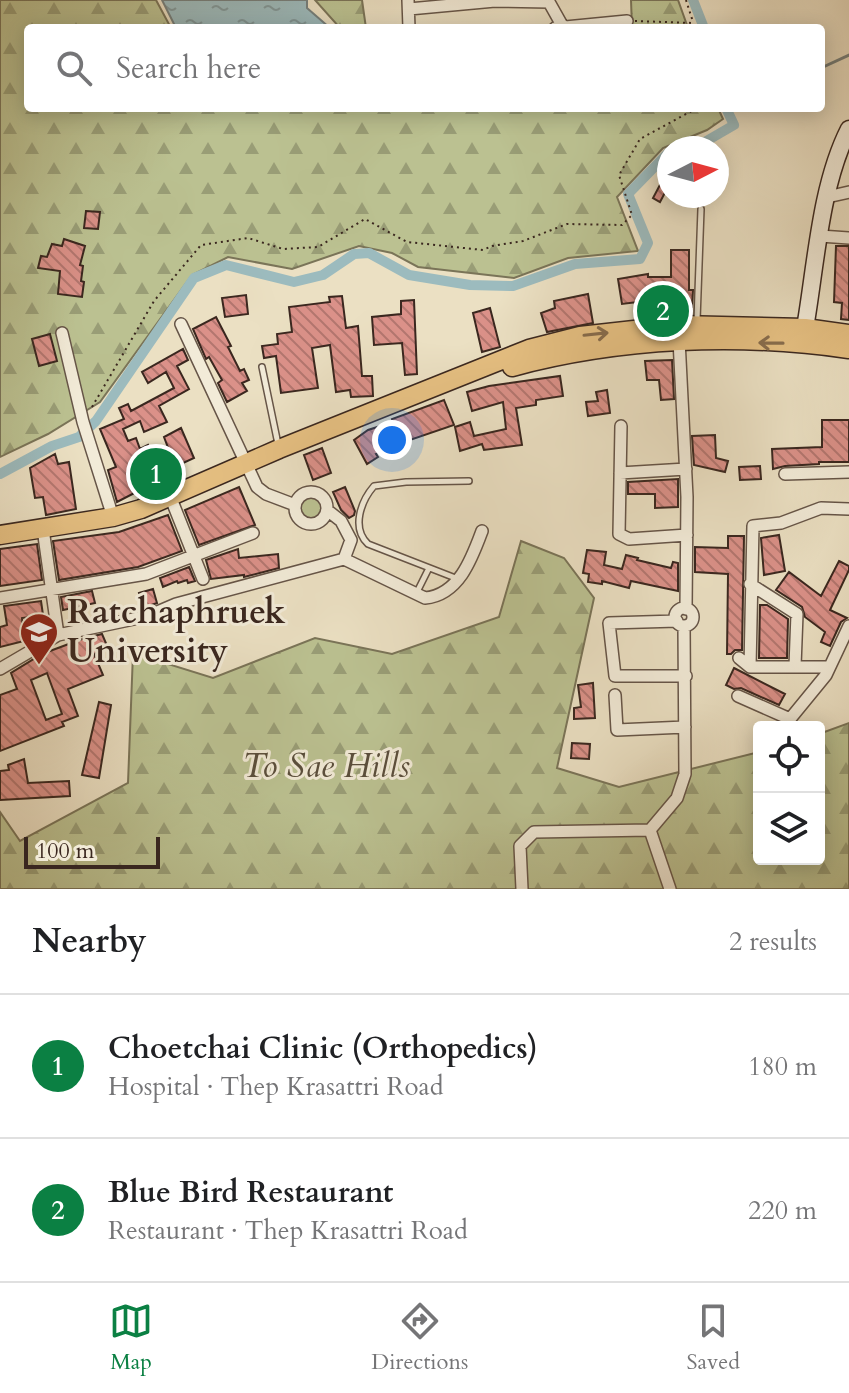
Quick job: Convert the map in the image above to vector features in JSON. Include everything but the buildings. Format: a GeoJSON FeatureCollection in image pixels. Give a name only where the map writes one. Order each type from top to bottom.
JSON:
{"type":"FeatureCollection","features":[{"type":"Feature","properties":{"kind":"main road"},"geometry":{"type":"LineString","coordinates":[[0,535],[113,517],[443,385],[580,336],[679,325],[805,328],[849,334]]}},
{"type":"Feature","properties":{"kind":"main road"},"geometry":{"type":"LineString","coordinates":[[531,355],[679,340],[810,344],[849,349]]}},
{"type":"Feature","properties":{"kind":"street"},"geometry":{"type":"LineString","coordinates":[[408,5],[549,2],[561,24]]}},
{"type":"Feature","properties":{"kind":"street"},"geometry":{"type":"LineString","coordinates":[[595,24],[627,21]]}},
{"type":"Feature","properties":{"kind":"street"},"geometry":{"type":"LineString","coordinates":[[805,328],[827,197],[836,160],[849,129]]}},
{"type":"Feature","properties":{"kind":"street"},"geometry":{"type":"LineString","coordinates":[[827,197],[849,192]]}},
{"type":"Feature","properties":{"kind":"street"},"geometry":{"type":"LineString","coordinates":[[820,236],[849,238]]}},
{"type":"Feature","properties":{"kind":"street"},"geometry":{"type":"LineString","coordinates":[[181,324],[257,487],[266,494],[295,505]]}},
{"type":"Feature","properties":{"kind":"street"},"geometry":{"type":"LineString","coordinates":[[62,333],[84,424],[113,517]]}},
{"type":"Feature","properties":{"kind":"street"},"geometry":{"type":"LineString","coordinates":[[522,889],[520,846],[534,832],[650,830],[677,798],[685,774],[686,676],[677,612],[686,609],[687,535],[679,340]]}},
{"type":"Feature","properties":{"kind":"street"},"geometry":{"type":"LineString","coordinates":[[621,426],[619,534],[622,538],[687,535]]}},
{"type":"Feature","properties":{"kind":"street"},"geometry":{"type":"LineString","coordinates":[[620,473],[686,469]]}},
{"type":"Feature","properties":{"kind":"street"},"geometry":{"type":"LineString","coordinates":[[785,474],[849,472]]}},
{"type":"Feature","properties":{"kind":"street"},"geometry":{"type":"LineString","coordinates":[[327,510],[321,521],[312,524],[298,518],[295,505],[303,493],[314,491],[323,497],[327,510],[341,521],[351,540],[344,559]]}},
{"type":"Feature","properties":{"kind":"street"},"geometry":{"type":"LineString","coordinates":[[170,496],[203,579]]}},
{"type":"Feature","properties":{"kind":"street"},"geometry":{"type":"LineString","coordinates":[[750,667],[753,526],[781,523],[821,508],[849,509]]}},
{"type":"Feature","properties":{"kind":"street"},"geometry":{"type":"LineString","coordinates":[[43,529],[58,635]]}},
{"type":"Feature","properties":{"kind":"street"},"geometry":{"type":"LineString","coordinates":[[0,669],[58,635],[148,616],[176,604],[344,559],[425,598],[433,597],[459,580],[482,531]]}},
{"type":"Feature","properties":{"kind":"street"},"geometry":{"type":"LineString","coordinates":[[0,598],[146,574],[253,533]]}},
{"type":"Feature","properties":{"kind":"street"},"geometry":{"type":"LineString","coordinates":[[750,584],[797,614],[795,666]]}},
{"type":"Feature","properties":{"kind":"street"},"geometry":{"type":"LineString","coordinates":[[680,623],[609,623],[615,676],[686,676]]}},
{"type":"Feature","properties":{"kind":"street"},"geometry":{"type":"LineString","coordinates":[[738,696],[790,719],[826,675],[849,626]]}},
{"type":"Feature","properties":{"kind":"street"},"geometry":{"type":"LineString","coordinates":[[739,658],[750,667],[829,667]]}},
{"type":"Feature","properties":{"kind":"street"},"geometry":{"type":"LineString","coordinates":[[615,695],[617,730],[685,727]]}},
{"type":"Feature","properties":{"kind":"street"},"geometry":{"type":"LineString","coordinates":[[650,830],[670,889]]}},
{"type":"Feature","properties":{"kind":"lane"},"geometry":{"type":"LineString","coordinates":[[697,325],[701,209]]}},
{"type":"Feature","properties":{"kind":"lane"},"geometry":{"type":"LineString","coordinates":[[262,367],[279,449]]}},
{"type":"Feature","properties":{"kind":"lane"},"geometry":{"type":"LineString","coordinates":[[459,580],[368,544],[362,539],[358,521],[366,498],[377,486],[406,482],[469,481]]}},
{"type":"Feature","properties":{"kind":"lane"},"geometry":{"type":"LineString","coordinates":[[416,593],[429,568]]}},
{"type":"Feature","properties":{"kind":"path"},"geometry":{"type":"LineString","coordinates":[[686,0],[693,24]]}},
{"type":"Feature","properties":{"kind":"path"},"geometry":{"type":"LineString","coordinates":[[627,21],[667,24]]}},
{"type":"Feature","properties":{"kind":"path"},"geometry":{"type":"LineString","coordinates":[[84,424],[154,301],[201,245],[248,238],[283,249],[318,247],[365,219],[407,242],[483,250],[523,241],[567,224],[622,225],[632,215],[619,175],[640,139],[690,112]]}},
{"type":"Feature","properties":{"kind":"green space"},"geometry":{"type":"Polygon","coordinates":[[[0,0],[156,0],[169,24],[24,24],[24,112],[720,112],[723,119],[692,136],[657,136],[657,154],[617,197],[638,251],[568,258],[514,278],[418,267],[392,253],[359,246],[292,269],[228,257],[192,275],[100,402],[48,434],[0,457],[0,0]]]}},
{"type":"Feature","properties":{"kind":"green space"},"geometry":{"type":"Polygon","coordinates":[[[315,0],[362,0],[365,24],[336,24],[315,0]]]}},
{"type":"Feature","properties":{"kind":"green space"},"geometry":{"type":"Polygon","coordinates":[[[631,0],[678,0],[687,24],[632,24],[631,0]]]}},
{"type":"Feature","properties":{"kind":"green space"},"geometry":{"type":"Polygon","coordinates":[[[311,496],[320,499],[323,508],[320,517],[311,520],[302,517],[299,508],[302,499],[311,496]]]}},
{"type":"Feature","properties":{"kind":"green space","name":"To Sae Hills"},"geometry":{"type":"Polygon","coordinates":[[[521,541],[564,558],[594,598],[557,768],[619,787],[753,754],[753,865],[825,865],[825,732],[849,723],[849,889],[0,889],[0,812],[20,841],[128,783],[133,653],[213,678],[315,638],[392,654],[499,617],[521,541]]]}},
{"type":"Feature","properties":{"kind":"water"},"geometry":{"type":"Polygon","coordinates":[[[162,0],[307,0],[307,8],[325,24],[174,24],[162,0]]]}},
{"type":"Feature","properties":{"kind":"waterway"},"geometry":{"type":"LineString","coordinates":[[693,0],[702,24]]}},
{"type":"Feature","properties":{"kind":"waterway"},"geometry":{"type":"LineString","coordinates":[[825,66],[849,55]]}},
{"type":"Feature","properties":{"kind":"waterway"},"geometry":{"type":"LineString","coordinates":[[715,136],[734,125],[728,112]]}},
{"type":"Feature","properties":{"kind":"waterway"},"geometry":{"type":"LineString","coordinates":[[0,474],[52,446],[79,437],[96,421],[194,278],[226,265],[294,282],[323,275],[354,254],[369,253],[409,275],[470,285],[513,286],[575,264],[640,259],[648,243],[628,194],[657,164]]}},
{"type":"Feature","properties":{"kind":"place","name":"Blue Bird Restaurant"},"geometry":{"type":"Point","coordinates":[663,311]}},
{"type":"Feature","properties":{"kind":"place","name":"Choetchai Clinic (Orthopedics)"},"geometry":{"type":"Point","coordinates":[156,474]}},
{"type":"Feature","properties":{"kind":"place","name":"Ratchaphruek University"},"geometry":{"type":"Point","coordinates":[39,666]}}]}
